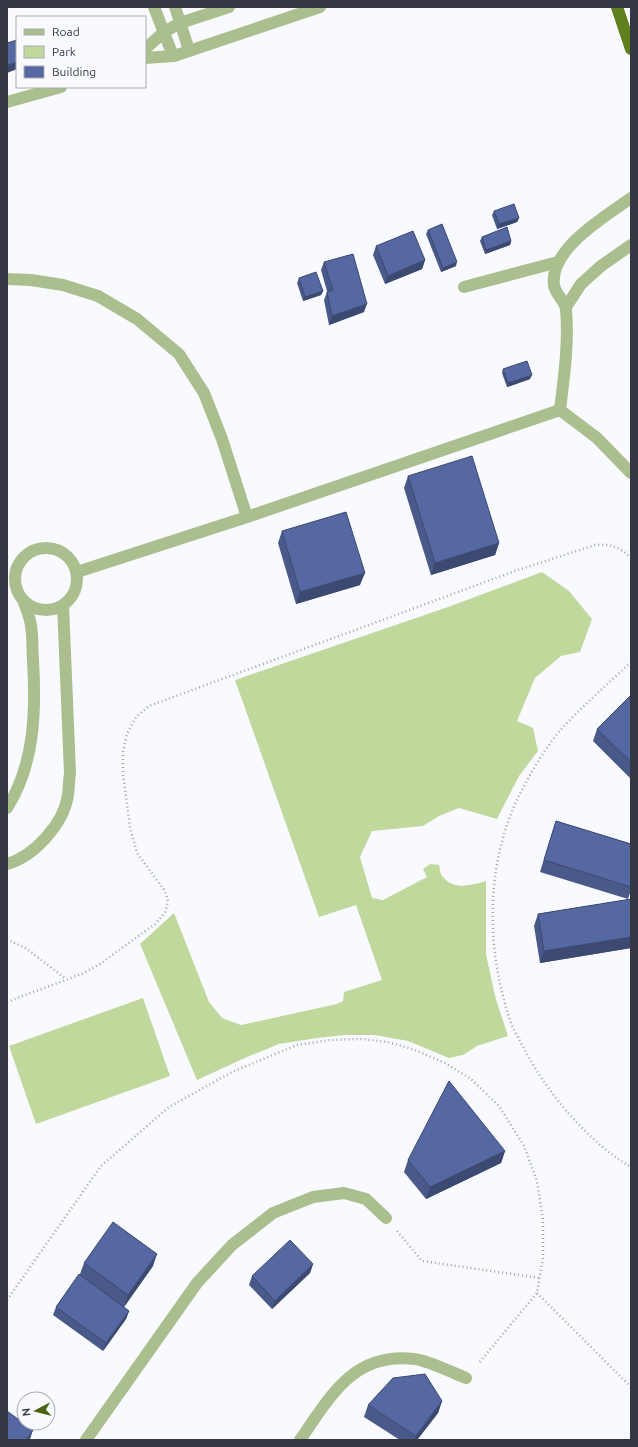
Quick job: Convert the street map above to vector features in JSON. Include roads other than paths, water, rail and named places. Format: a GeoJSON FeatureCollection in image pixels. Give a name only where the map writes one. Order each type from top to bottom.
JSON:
{"type":"FeatureCollection","features":[{"type":"Feature","properties":{"kind":"highway"},"geometry":{"type":"LineString","coordinates":[[617,7],[631,49]]}},
{"type":"Feature","properties":{"kind":"street"},"geometry":{"type":"LineString","coordinates":[[154,7],[173,56]]}},
{"type":"Feature","properties":{"kind":"street"},"geometry":{"type":"LineString","coordinates":[[174,7],[189,50]]}},
{"type":"Feature","properties":{"kind":"street"},"geometry":{"type":"LineString","coordinates":[[146,48],[164,32],[180,23],[229,7]]}},
{"type":"Feature","properties":{"kind":"street"},"geometry":{"type":"LineString","coordinates":[[146,58],[173,56],[320,7]]}},
{"type":"Feature","properties":{"kind":"street"},"geometry":{"type":"LineString","coordinates":[[7,102],[57,88]]}},
{"type":"Feature","properties":{"kind":"street"},"geometry":{"type":"LineString","coordinates":[[560,410],[567,351],[566,307],[554,287],[554,272],[558,262],[578,237],[631,198]]}},
{"type":"Feature","properties":{"kind":"street"},"geometry":{"type":"LineString","coordinates":[[566,307],[581,284],[601,266],[631,245]]}},
{"type":"Feature","properties":{"kind":"street"},"geometry":{"type":"LineString","coordinates":[[464,287],[558,262]]}},
{"type":"Feature","properties":{"kind":"street"},"geometry":{"type":"LineString","coordinates":[[7,280],[31,280],[63,285],[98,296],[138,319],[179,354],[204,393],[222,439],[247,517]]}},
{"type":"Feature","properties":{"kind":"street"},"geometry":{"type":"LineString","coordinates":[[77,572],[247,517],[560,410]]}},
{"type":"Feature","properties":{"kind":"street"},"geometry":{"type":"LineString","coordinates":[[560,410],[597,438],[631,473]]}},
{"type":"Feature","properties":{"kind":"street"},"geometry":{"type":"LineString","coordinates":[[7,808],[17,790],[26,764],[30,747],[34,712],[31,626],[23,600],[16,585],[16,577],[12,568],[29,553],[38,549],[48,548],[58,550],[66,555],[73,563],[77,572],[75,591],[70,599],[55,609],[38,609],[30,606],[23,600]]}},
{"type":"Feature","properties":{"kind":"street"},"geometry":{"type":"LineString","coordinates":[[7,864],[18,861],[46,838],[57,824],[68,795],[70,773],[63,605]]}},
{"type":"Feature","properties":{"kind":"street"},"geometry":{"type":"LineString","coordinates":[[86,1440],[198,1283],[232,1245],[273,1213],[313,1197],[344,1193],[366,1199],[386,1218]]}},
{"type":"Feature","properties":{"kind":"street"},"geometry":{"type":"LineString","coordinates":[[300,1440],[335,1390],[352,1375],[367,1366],[396,1358],[416,1358],[466,1378]]}}]}
